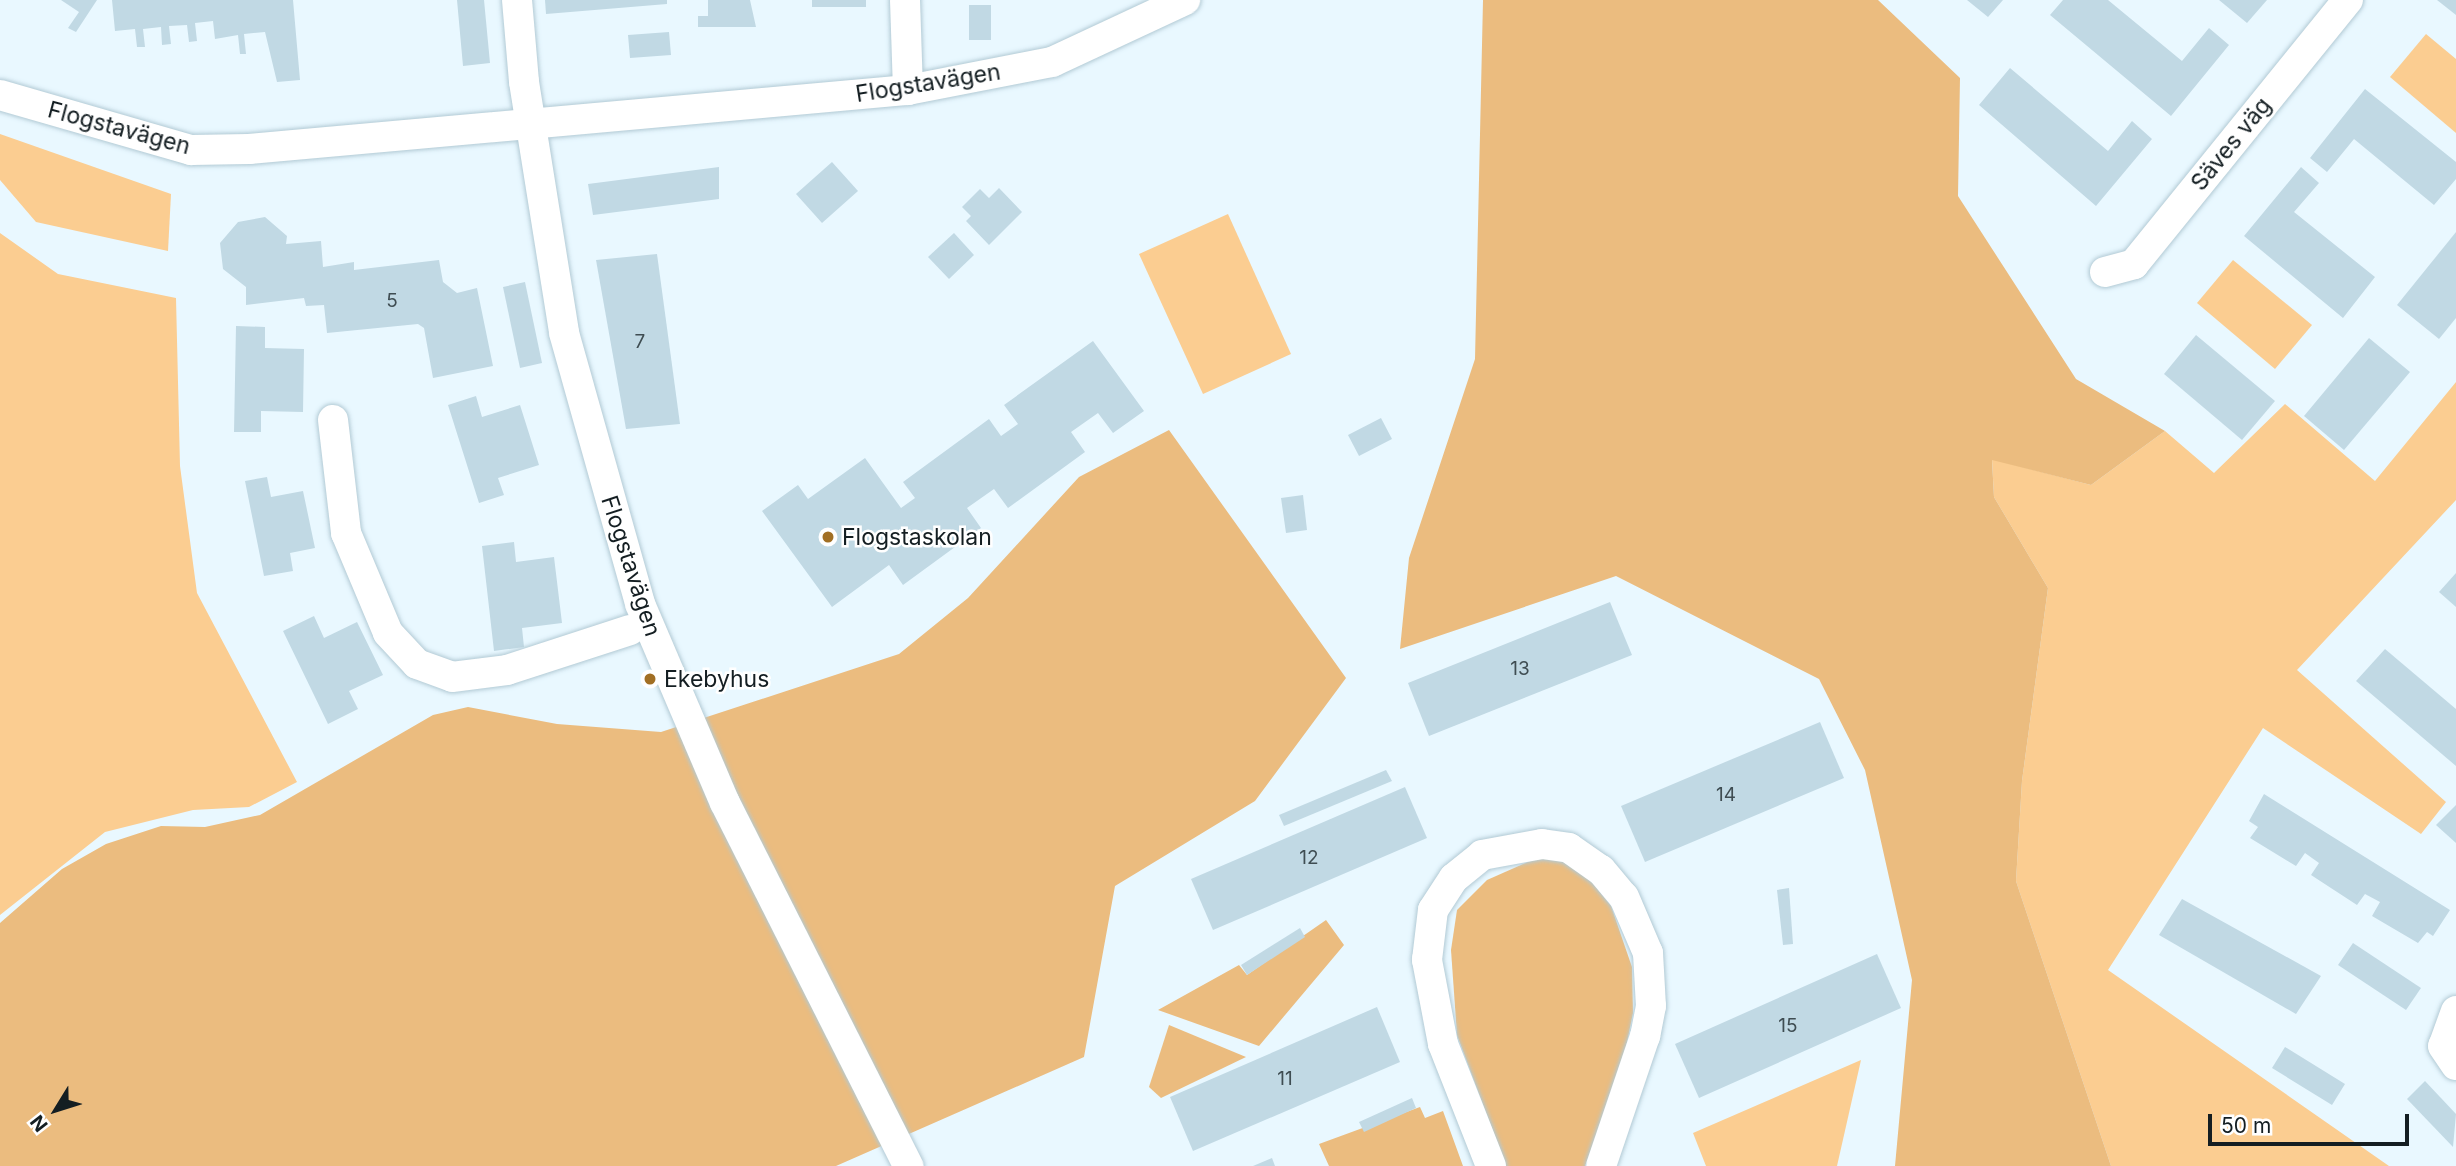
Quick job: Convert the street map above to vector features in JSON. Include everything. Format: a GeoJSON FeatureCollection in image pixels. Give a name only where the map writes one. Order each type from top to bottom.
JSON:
{"type":"FeatureCollection","features":[{"type":"Feature","properties":{"kind":"street"},"geometry":{"type":"LineString","coordinates":[[517,0],[533,125]]}},
{"type":"Feature","properties":{"kind":"street"},"geometry":{"type":"LineString","coordinates":[[905,0],[908,90]]}},
{"type":"Feature","properties":{"kind":"street","name":"Flogstavägen"},"geometry":{"type":"LineString","coordinates":[[0,95],[191,150],[533,125],[908,90],[1052,62],[1185,0]]}},
{"type":"Feature","properties":{"kind":"street","name":"Säves väg"},"geometry":{"type":"LineString","coordinates":[[2105,272],[2134,264],[2348,0]]}},
{"type":"Feature","properties":{"kind":"street","name":"Flogstavägen"},"geometry":{"type":"LineString","coordinates":[[533,125],[564,333],[640,604],[725,803],[908,1166]]}},
{"type":"Feature","properties":{"kind":"street"},"geometry":{"type":"LineString","coordinates":[[333,420],[346,533],[365,587],[388,632],[416,664],[452,677],[507,670],[630,630]]}},
{"type":"Feature","properties":{"kind":"street"},"geometry":{"type":"LineString","coordinates":[[1491,1166],[1443,1044],[1427,960],[1433,910],[1454,878],[1482,855],[1542,844],[1569,848],[1601,870],[1624,897],[1648,953],[1651,1006],[1645,1036],[1601,1166]]}},
{"type":"Feature","properties":{"kind":"street"},"geometry":{"type":"LineString","coordinates":[[2456,1011],[2443,1046],[2456,1065]]}},
{"type":"Feature","properties":{"kind":"shaded area"},"geometry":{"type":"Polygon","coordinates":[[[1483,0],[1878,0],[1960,78],[1958,196],[2076,379],[2165,431],[2091,485],[1992,460],[1994,497],[2048,588],[2022,781],[2016,881],[2111,1166],[1895,1166],[1912,980],[1865,770],[1819,679],[1616,576],[1400,649],[1409,558],[1475,359],[1483,0]]]}},
{"type":"Feature","properties":{"kind":"shaded area"},"geometry":{"type":"Polygon","coordinates":[[[2426,34],[2456,59],[2456,133],[2390,77],[2426,34]]]}},
{"type":"Feature","properties":{"kind":"shaded area"},"geometry":{"type":"Polygon","coordinates":[[[0,134],[171,194],[168,251],[36,222],[0,180],[0,134]]]}},
{"type":"Feature","properties":{"kind":"shaded area"},"geometry":{"type":"Polygon","coordinates":[[[1228,214],[1291,354],[1203,394],[1139,254],[1228,214]]]}},
{"type":"Feature","properties":{"kind":"shaded area"},"geometry":{"type":"Polygon","coordinates":[[[0,233],[58,274],[176,298],[180,466],[197,593],[297,782],[249,807],[193,810],[105,832],[0,915],[0,233]]]}},
{"type":"Feature","properties":{"kind":"shaded area"},"geometry":{"type":"Polygon","coordinates":[[[2233,260],[2312,325],[2275,369],[2197,303],[2233,260]]]}},
{"type":"Feature","properties":{"kind":"shaded area"},"geometry":{"type":"Polygon","coordinates":[[[2456,382],[2456,500],[2297,670],[2446,802],[2421,834],[2263,728],[2108,970],[2389,1166],[2111,1166],[2016,881],[2022,781],[2048,588],[1994,497],[1992,459],[2091,485],[2165,431],[2214,473],[2285,404],[2375,481],[2456,382]]]}},
{"type":"Feature","properties":{"kind":"shaded area"},"geometry":{"type":"Polygon","coordinates":[[[1169,430],[1346,678],[1255,801],[1115,886],[1084,1057],[836,1166],[0,1166],[0,923],[62,869],[106,844],[161,826],[205,827],[260,815],[433,715],[468,707],[557,724],[661,732],[899,654],[968,598],[1079,477],[1169,430]]]}},
{"type":"Feature","properties":{"kind":"shaded area"},"geometry":{"type":"Polygon","coordinates":[[[1539,857],[1569,863],[1591,881],[1611,906],[1632,967],[1633,1013],[1622,1067],[1585,1166],[1506,1166],[1457,1035],[1451,950],[1457,910],[1487,880],[1539,857]]]}},
{"type":"Feature","properties":{"kind":"shaded area"},"geometry":{"type":"Polygon","coordinates":[[[1326,920],[1344,945],[1259,1046],[1158,1010],[1239,965],[1247,975],[1326,920]]]}},
{"type":"Feature","properties":{"kind":"shaded area"},"geometry":{"type":"Polygon","coordinates":[[[1169,1025],[1246,1057],[1161,1098],[1149,1087],[1169,1025]]]}},
{"type":"Feature","properties":{"kind":"shaded area"},"geometry":{"type":"Polygon","coordinates":[[[1861,1060],[1837,1166],[1706,1166],[1693,1133],[1861,1060]]]}},
{"type":"Feature","properties":{"kind":"shaded area"},"geometry":{"type":"Polygon","coordinates":[[[1420,1107],[1425,1118],[1443,1111],[1463,1166],[1329,1166],[1319,1144],[1420,1107]]]}},
{"type":"Feature","properties":{"kind":"building"},"geometry":{"type":"Polygon","coordinates":[[[61,0],[97,0],[76,32],[68,28],[79,12],[61,0]]]}},
{"type":"Feature","properties":{"kind":"building"},"geometry":{"type":"Polygon","coordinates":[[[112,0],[293,0],[300,80],[277,82],[265,32],[244,34],[246,54],[240,54],[238,35],[215,39],[213,21],[195,23],[197,41],[189,42],[187,25],[169,26],[171,44],[162,45],[161,27],[143,29],[145,47],[137,47],[135,29],[115,31],[112,0]]]}},
{"type":"Feature","properties":{"kind":"building"},"geometry":{"type":"Polygon","coordinates":[[[457,0],[484,0],[490,63],[463,66],[457,0]]]}},
{"type":"Feature","properties":{"kind":"building"},"geometry":{"type":"Polygon","coordinates":[[[545,0],[667,0],[667,4],[546,14],[545,0]]]}},
{"type":"Feature","properties":{"kind":"building"},"geometry":{"type":"Polygon","coordinates":[[[708,0],[750,0],[756,27],[698,27],[698,16],[708,16],[708,0]]]}},
{"type":"Feature","properties":{"kind":"building"},"geometry":{"type":"Polygon","coordinates":[[[812,0],[866,0],[866,7],[812,7],[812,0]]]}},
{"type":"Feature","properties":{"kind":"building"},"geometry":{"type":"Polygon","coordinates":[[[1967,0],[2003,0],[1988,17],[1967,0]]]}},
{"type":"Feature","properties":{"kind":"building"},"geometry":{"type":"Polygon","coordinates":[[[2063,0],[2108,0],[2182,61],[2209,28],[2229,45],[2171,116],[2050,15],[2063,0]]]}},
{"type":"Feature","properties":{"kind":"building"},"geometry":{"type":"Polygon","coordinates":[[[2219,0],[2267,0],[2247,23],[2219,0]]]}},
{"type":"Feature","properties":{"kind":"building"},"geometry":{"type":"Polygon","coordinates":[[[2437,0],[2456,0],[2456,15],[2437,0]]]}},
{"type":"Feature","properties":{"kind":"building"},"geometry":{"type":"Polygon","coordinates":[[[969,5],[991,5],[991,40],[969,40],[969,5]]]}},
{"type":"Feature","properties":{"kind":"building"},"geometry":{"type":"Polygon","coordinates":[[[669,32],[671,55],[630,58],[628,35],[669,32]]]}},
{"type":"Feature","properties":{"kind":"building"},"geometry":{"type":"Polygon","coordinates":[[[2010,68],[2108,151],[2132,121],[2152,139],[2096,206],[1979,105],[2010,68]]]}},
{"type":"Feature","properties":{"kind":"building"},"geometry":{"type":"Polygon","coordinates":[[[2365,89],[2456,162],[2456,179],[2434,205],[2354,139],[2327,172],[2310,158],[2365,89]]]}},
{"type":"Feature","properties":{"kind":"building"},"geometry":{"type":"Polygon","coordinates":[[[832,162],[858,191],[822,223],[796,194],[832,162]]]}},
{"type":"Feature","properties":{"kind":"building"},"geometry":{"type":"Polygon","coordinates":[[[719,167],[719,199],[593,215],[588,184],[719,167]]]}},
{"type":"Feature","properties":{"kind":"building"},"geometry":{"type":"Polygon","coordinates":[[[2301,167],[2319,183],[2294,212],[2375,277],[2343,318],[2244,236],[2301,167]]]}},
{"type":"Feature","properties":{"kind":"building"},"geometry":{"type":"Polygon","coordinates":[[[999,188],[1022,212],[989,245],[966,221],[971,216],[962,207],[980,189],[989,198],[999,188]]]}},
{"type":"Feature","properties":{"kind":"building"},"geometry":{"type":"Polygon","coordinates":[[[265,217],[287,236],[286,244],[321,241],[323,267],[354,262],[354,270],[439,260],[443,282],[457,293],[477,288],[493,366],[433,378],[424,328],[418,324],[327,333],[324,305],[306,306],[304,298],[246,305],[246,287],[223,269],[220,243],[238,222],[265,217]]]}},
{"type":"Feature","properties":{"kind":"building"},"geometry":{"type":"Polygon","coordinates":[[[2456,232],[2456,318],[2439,339],[2397,305],[2456,232]]]}},
{"type":"Feature","properties":{"kind":"building"},"geometry":{"type":"Polygon","coordinates":[[[954,233],[974,255],[949,279],[928,257],[954,233]]]}},
{"type":"Feature","properties":{"kind":"building"},"geometry":{"type":"Polygon","coordinates":[[[657,254],[680,424],[626,429],[596,260],[657,254]]]}},
{"type":"Feature","properties":{"kind":"building"},"geometry":{"type":"Polygon","coordinates":[[[525,282],[542,363],[520,368],[503,287],[525,282]]]}},
{"type":"Feature","properties":{"kind":"building"},"geometry":{"type":"Polygon","coordinates":[[[236,326],[265,327],[265,348],[304,349],[303,412],[261,411],[261,432],[234,432],[236,326]]]}},
{"type":"Feature","properties":{"kind":"building"},"geometry":{"type":"Polygon","coordinates":[[[2196,335],[2275,401],[2242,440],[2164,374],[2196,335]]]}},
{"type":"Feature","properties":{"kind":"building"},"geometry":{"type":"Polygon","coordinates":[[[2369,338],[2410,372],[2344,450],[2304,416],[2369,338]]]}},
{"type":"Feature","properties":{"kind":"building"},"geometry":{"type":"Polygon","coordinates":[[[1093,341],[1144,411],[1113,433],[1098,413],[1071,432],[1085,452],[1008,508],[994,489],[967,508],[981,528],[903,585],[889,565],[832,607],[762,511],[798,485],[808,499],[865,458],[901,508],[915,498],[903,482],[989,419],[1001,436],[1018,424],[1004,405],[1093,341]]]}},
{"type":"Feature","properties":{"kind":"building"},"geometry":{"type":"Polygon","coordinates":[[[476,396],[482,417],[520,405],[539,465],[498,478],[504,495],[479,503],[448,405],[476,396]]]}},
{"type":"Feature","properties":{"kind":"building"},"geometry":{"type":"Polygon","coordinates":[[[1381,418],[1392,439],[1359,456],[1348,435],[1381,418]]]}},
{"type":"Feature","properties":{"kind":"building"},"geometry":{"type":"Polygon","coordinates":[[[267,477],[271,497],[303,491],[315,548],[290,553],[293,571],[264,576],[245,481],[267,477]]]}},
{"type":"Feature","properties":{"kind":"building"},"geometry":{"type":"Polygon","coordinates":[[[1303,495],[1307,530],[1286,533],[1281,498],[1303,495]]]}},
{"type":"Feature","properties":{"kind":"building"},"geometry":{"type":"Polygon","coordinates":[[[514,542],[516,562],[554,557],[562,623],[522,628],[524,647],[494,651],[482,546],[514,542]]]}},
{"type":"Feature","properties":{"kind":"building"},"geometry":{"type":"Polygon","coordinates":[[[2456,573],[2456,607],[2439,592],[2456,573]]]}},
{"type":"Feature","properties":{"kind":"building"},"geometry":{"type":"Polygon","coordinates":[[[1610,602],[1632,655],[1429,736],[1408,683],[1610,602]]]}},
{"type":"Feature","properties":{"kind":"building"},"geometry":{"type":"Polygon","coordinates":[[[314,616],[324,638],[357,622],[383,675],[349,691],[358,709],[328,724],[283,631],[314,616]]]}},
{"type":"Feature","properties":{"kind":"building"},"geometry":{"type":"Polygon","coordinates":[[[2385,649],[2456,709],[2456,766],[2356,681],[2385,649]]]}},
{"type":"Feature","properties":{"kind":"building"},"geometry":{"type":"Polygon","coordinates":[[[1820,722],[1844,778],[1645,862],[1621,806],[1820,722]]]}},
{"type":"Feature","properties":{"kind":"building"},"geometry":{"type":"Polygon","coordinates":[[[1386,770],[1392,781],[1284,826],[1279,815],[1386,770]]]}},
{"type":"Feature","properties":{"kind":"building"},"geometry":{"type":"Polygon","coordinates":[[[1405,787],[1427,838],[1213,930],[1191,879],[1405,787]]]}},
{"type":"Feature","properties":{"kind":"building"},"geometry":{"type":"Polygon","coordinates":[[[2264,794],[2450,910],[2433,936],[2427,932],[2418,943],[2372,916],[2380,902],[2365,894],[2357,905],[2311,875],[2319,863],[2305,853],[2296,866],[2250,838],[2258,827],[2249,821],[2264,794]]]}},
{"type":"Feature","properties":{"kind":"building"},"geometry":{"type":"Polygon","coordinates":[[[2456,805],[2456,843],[2436,825],[2456,805]]]}},
{"type":"Feature","properties":{"kind":"building"},"geometry":{"type":"Polygon","coordinates":[[[1789,888],[1793,944],[1783,945],[1777,890],[1789,888]]]}},
{"type":"Feature","properties":{"kind":"building"},"geometry":{"type":"Polygon","coordinates":[[[2182,899],[2321,976],[2296,1014],[2159,935],[2182,899]]]}},
{"type":"Feature","properties":{"kind":"building"},"geometry":{"type":"Polygon","coordinates":[[[1300,928],[1305,937],[1247,975],[1241,965],[1300,928]]]}},
{"type":"Feature","properties":{"kind":"building"},"geometry":{"type":"Polygon","coordinates":[[[2353,943],[2421,988],[2406,1010],[2338,965],[2353,943]]]}},
{"type":"Feature","properties":{"kind":"building"},"geometry":{"type":"Polygon","coordinates":[[[1877,954],[1901,1008],[1699,1098],[1675,1044],[1877,954]]]}},
{"type":"Feature","properties":{"kind":"building"},"geometry":{"type":"Polygon","coordinates":[[[1377,1007],[1400,1062],[1193,1151],[1170,1097],[1377,1007]]]}},
{"type":"Feature","properties":{"kind":"building"},"geometry":{"type":"Polygon","coordinates":[[[2285,1047],[2345,1084],[2332,1105],[2272,1068],[2285,1047]]]}},
{"type":"Feature","properties":{"kind":"building"},"geometry":{"type":"Polygon","coordinates":[[[2425,1081],[2456,1114],[2453,1147],[2407,1099],[2425,1081]]]}},
{"type":"Feature","properties":{"kind":"building"},"geometry":{"type":"Polygon","coordinates":[[[1412,1098],[1416,1108],[1364,1132],[1359,1122],[1412,1098]]]}},
{"type":"Feature","properties":{"kind":"building"},"geometry":{"type":"Polygon","coordinates":[[[1272,1158],[1275,1166],[1253,1166],[1272,1158]]]}},
{"type":"Feature","properties":{"kind":"place","name":"Flogstaskolan"},"geometry":{"type":"Point","coordinates":[828,537]}},
{"type":"Feature","properties":{"kind":"place","name":"Ekebyhus"},"geometry":{"type":"Point","coordinates":[650,679]}}]}
